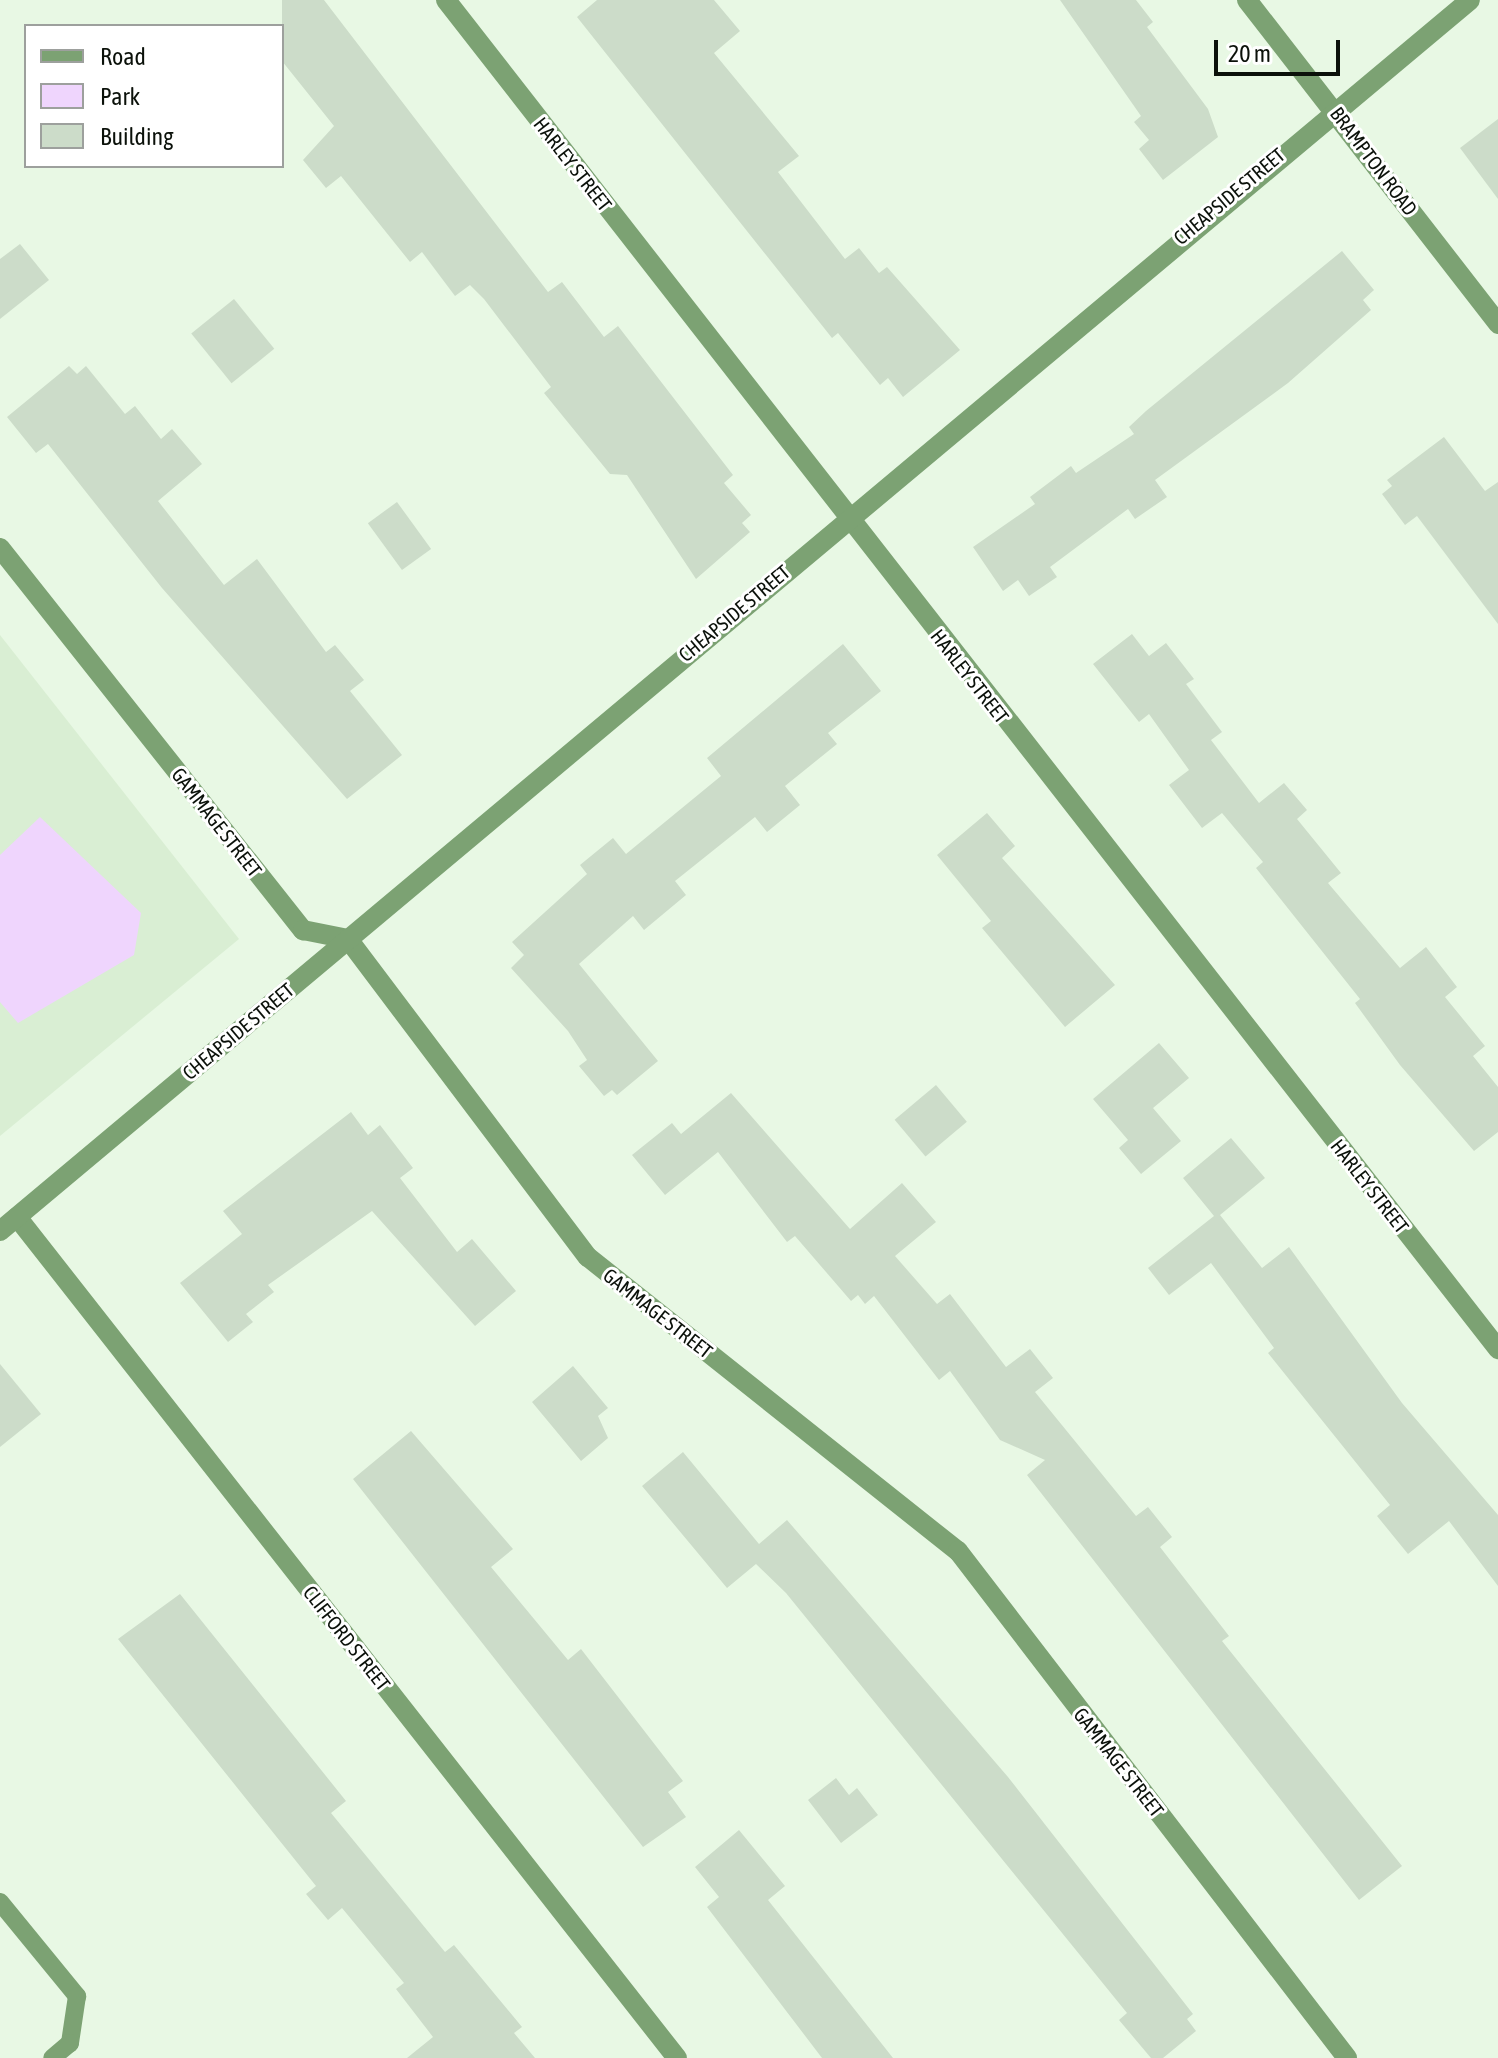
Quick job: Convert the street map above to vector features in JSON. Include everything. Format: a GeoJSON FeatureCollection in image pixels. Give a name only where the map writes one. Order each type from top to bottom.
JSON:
{"type":"FeatureCollection","features":[{"type":"Feature","properties":{"kind":"street","name":"HARLEY STREET"},"geometry":{"type":"LineString","coordinates":[[446,0],[846,519],[1498,1349]]}},
{"type":"Feature","properties":{"kind":"street","name":"BRAMPTON ROAD"},"geometry":{"type":"LineString","coordinates":[[1247,0],[1334,108],[1498,324]]}},
{"type":"Feature","properties":{"kind":"street","name":"CHEAPSIDE STREET"},"geometry":{"type":"LineString","coordinates":[[0,1231],[1334,108],[1470,0]]}},
{"type":"Feature","properties":{"kind":"street","name":"GAMMAGE STREET"},"geometry":{"type":"LineString","coordinates":[[0,548],[303,930],[348,939],[588,1257],[958,1551],[1347,2058]]}},
{"type":"Feature","properties":{"kind":"street","name":"CLIFFORD STREET"},"geometry":{"type":"LineString","coordinates":[[17,1217],[677,2058]]}},
{"type":"Feature","properties":{"kind":"lane"},"geometry":{"type":"LineString","coordinates":[[0,1902],[77,1996],[70,2043],[52,2058]]}},
{"type":"Feature","properties":{"kind":"shaded area"},"geometry":{"type":"Polygon","coordinates":[[[0,635],[239,939],[0,1136],[0,635]]]}},
{"type":"Feature","properties":{"kind":"green space"},"geometry":{"type":"Polygon","coordinates":[[[40,817],[141,913],[134,955],[18,1023],[0,1002],[0,855],[40,817]]]}},
{"type":"Feature","properties":{"kind":"building"},"geometry":{"type":"Polygon","coordinates":[[[282,0],[324,0],[548,292],[562,282],[604,337],[618,326],[733,475],[724,483],[751,515],[742,523],[750,532],[696,579],[627,475],[610,474],[544,393],[551,387],[484,299],[470,285],[455,296],[422,252],[410,262],[341,176],[326,188],[303,160],[334,126],[284,64],[282,0]]]}},
{"type":"Feature","properties":{"kind":"building"},"geometry":{"type":"Polygon","coordinates":[[[597,0],[714,0],[740,31],[714,53],[799,156],[778,172],[845,259],[859,248],[879,273],[887,267],[960,350],[903,397],[888,378],[880,385],[838,333],[832,338],[577,17],[597,0]]]}},
{"type":"Feature","properties":{"kind":"building"},"geometry":{"type":"Polygon","coordinates":[[[1060,0],[1136,0],[1153,22],[1147,27],[1208,109],[1218,137],[1163,180],[1139,149],[1149,140],[1134,122],[1141,116],[1060,0]]]}},
{"type":"Feature","properties":{"kind":"building"},"geometry":{"type":"Polygon","coordinates":[[[1498,119],[1498,199],[1460,148],[1498,119]]]}},
{"type":"Feature","properties":{"kind":"building"},"geometry":{"type":"Polygon","coordinates":[[[20,244],[49,280],[0,319],[0,259],[20,244]]]}},
{"type":"Feature","properties":{"kind":"building"},"geometry":{"type":"Polygon","coordinates":[[[1342,251],[1374,290],[1363,300],[1371,310],[1288,383],[1155,480],[1167,497],[1135,519],[1128,509],[1050,567],[1057,577],[1029,596],[1018,580],[1003,591],[973,547],[1035,504],[1030,497],[1071,466],[1076,473],[1134,434],[1129,427],[1146,411],[1342,251]]]}},
{"type":"Feature","properties":{"kind":"building"},"geometry":{"type":"Polygon","coordinates":[[[234,299],[274,349],[232,383],[191,334],[234,299]]]}},
{"type":"Feature","properties":{"kind":"building"},"geometry":{"type":"Polygon","coordinates":[[[69,366],[77,374],[86,366],[125,414],[135,406],[161,439],[172,429],[202,464],[158,501],[224,585],[257,559],[326,652],[335,645],[364,680],[350,691],[402,755],[347,799],[162,588],[48,444],[36,453],[7,417],[69,366]]]}},
{"type":"Feature","properties":{"kind":"building"},"geometry":{"type":"Polygon","coordinates":[[[1444,437],[1485,491],[1498,482],[1498,624],[1417,516],[1405,525],[1382,494],[1392,486],[1387,480],[1444,437]]]}},
{"type":"Feature","properties":{"kind":"building"},"geometry":{"type":"Polygon","coordinates":[[[397,502],[431,549],[402,570],[368,523],[397,502]]]}},
{"type":"Feature","properties":{"kind":"building"},"geometry":{"type":"Polygon","coordinates":[[[1132,634],[1149,656],[1166,643],[1194,679],[1186,684],[1222,732],[1211,740],[1259,803],[1284,783],[1307,810],[1297,819],[1341,873],[1328,883],[1400,968],[1426,947],[1457,987],[1445,997],[1485,1046],[1473,1056],[1498,1087],[1498,1132],[1474,1151],[1400,1065],[1355,1003],[1360,999],[1256,868],[1263,862],[1222,813],[1202,828],[1169,785],[1189,770],[1149,714],[1139,722],[1093,664],[1132,634]]]}},
{"type":"Feature","properties":{"kind":"building"},"geometry":{"type":"Polygon","coordinates":[[[843,644],[881,691],[828,733],[837,744],[785,786],[800,805],[767,832],[755,817],[675,881],[686,895],[644,930],[633,916],[579,964],[658,1061],[617,1095],[612,1090],[604,1096],[579,1066],[587,1060],[568,1031],[511,968],[524,955],[512,942],[587,874],[580,865],[613,838],[626,854],[721,776],[707,758],[843,644]]]}},
{"type":"Feature","properties":{"kind":"building"},"geometry":{"type":"Polygon","coordinates":[[[987,813],[1015,846],[1002,858],[1115,985],[1065,1027],[982,928],[991,921],[937,855],[987,813]]]}},
{"type":"Feature","properties":{"kind":"building"},"geometry":{"type":"Polygon","coordinates":[[[1159,1043],[1189,1078],[1153,1108],[1181,1141],[1141,1174],[1119,1148],[1128,1140],[1093,1099],[1159,1043]]]}},
{"type":"Feature","properties":{"kind":"building"},"geometry":{"type":"Polygon","coordinates":[[[936,1085],[967,1122],[925,1156],[895,1120],[936,1085]]]}},
{"type":"Feature","properties":{"kind":"building"},"geometry":{"type":"Polygon","coordinates":[[[731,1093],[850,1229],[902,1183],[936,1222],[895,1256],[937,1304],[950,1294],[1006,1367],[1030,1349],[1053,1378],[1035,1392],[1136,1516],[1148,1507],[1172,1537],[1160,1547],[1229,1636],[1222,1641],[1402,1866],[1359,1900],[1027,1475],[1045,1460],[1000,1440],[950,1371],[939,1380],[874,1296],[865,1304],[858,1295],[851,1301],[795,1236],[787,1242],[718,1152],[665,1195],[632,1155],[672,1123],[681,1134],[731,1093]]]}},
{"type":"Feature","properties":{"kind":"building"},"geometry":{"type":"Polygon","coordinates":[[[351,1112],[368,1135],[380,1125],[413,1168],[400,1178],[457,1252],[472,1239],[516,1291],[475,1326],[372,1211],[268,1285],[274,1292],[246,1314],[253,1322],[228,1342],[180,1283],[242,1234],[223,1211],[351,1112]]]}},
{"type":"Feature","properties":{"kind":"building"},"geometry":{"type":"Polygon","coordinates":[[[1231,1138],[1265,1178],[1220,1215],[1262,1268],[1289,1247],[1402,1403],[1498,1515],[1498,1586],[1449,1521],[1408,1554],[1377,1516],[1390,1505],[1268,1353],[1274,1348],[1211,1263],[1169,1295],[1148,1268],[1214,1216],[1183,1178],[1231,1138]]]}},
{"type":"Feature","properties":{"kind":"building"},"geometry":{"type":"Polygon","coordinates":[[[0,1364],[41,1414],[0,1447],[0,1364]]]}},
{"type":"Feature","properties":{"kind":"building"},"geometry":{"type":"Polygon","coordinates":[[[573,1366],[608,1408],[598,1416],[608,1438],[581,1461],[532,1402],[573,1366]]]}},
{"type":"Feature","properties":{"kind":"building"},"geometry":{"type":"Polygon","coordinates":[[[411,1431],[513,1549],[491,1567],[568,1660],[581,1649],[683,1781],[668,1792],[686,1817],[643,1847],[353,1479],[411,1431]]]}},
{"type":"Feature","properties":{"kind":"building"},"geometry":{"type":"Polygon","coordinates":[[[683,1452],[759,1544],[787,1520],[1008,1777],[1193,2014],[1187,2019],[1196,2031],[1163,2058],[1151,2058],[1119,2020],[1127,2013],[786,1593],[756,1564],[727,1588],[642,1486],[683,1452]]]}},
{"type":"Feature","properties":{"kind":"building"},"geometry":{"type":"Polygon","coordinates":[[[180,1594],[346,1801],[331,1813],[445,1952],[454,1945],[522,2027],[514,2033],[535,2058],[407,2058],[433,2037],[396,1989],[404,1983],[342,1908],[328,1920],[306,1894],[316,1886],[118,1639],[180,1594]]]}},
{"type":"Feature","properties":{"kind":"building"},"geometry":{"type":"Polygon","coordinates":[[[836,1778],[849,1795],[857,1788],[878,1815],[841,1843],[808,1800],[836,1778]]]}},
{"type":"Feature","properties":{"kind":"building"},"geometry":{"type":"Polygon","coordinates":[[[739,1830],[785,1886],[768,1900],[893,2058],[822,2058],[707,1907],[719,1897],[695,1867],[739,1830]]]}}]}
